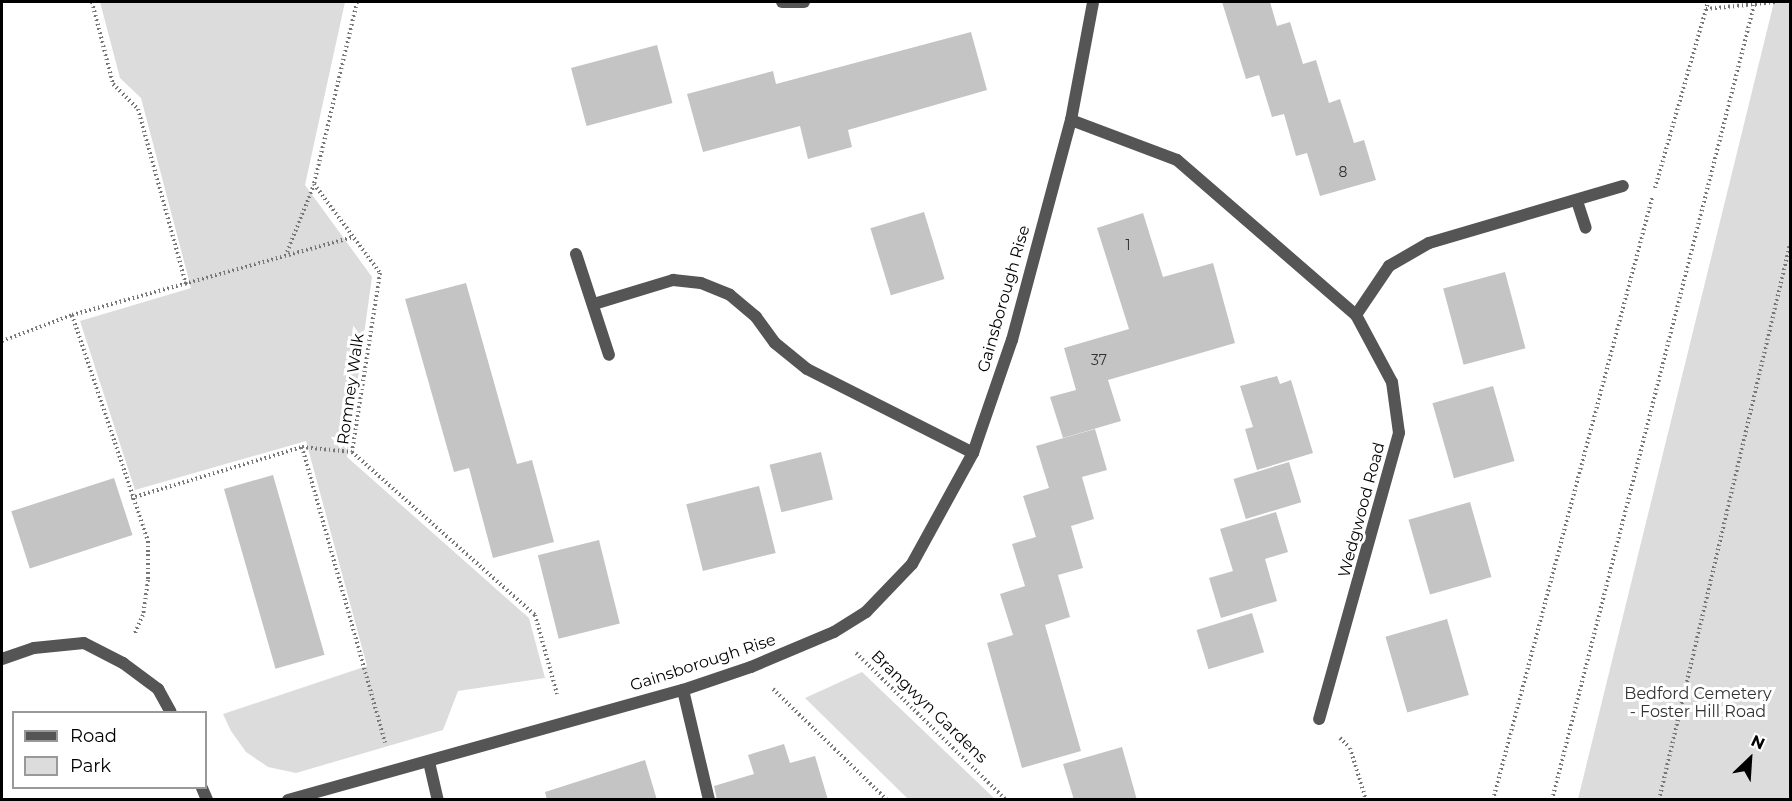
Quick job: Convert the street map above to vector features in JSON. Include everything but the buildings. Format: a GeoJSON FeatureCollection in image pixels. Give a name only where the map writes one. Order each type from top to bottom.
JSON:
{"type":"FeatureCollection","features":[{"type":"Feature","properties":{"kind":"street"},"geometry":{"type":"LineString","coordinates":[[782,2],[804,2]]}},
{"type":"Feature","properties":{"kind":"street","name":"Gainsborough Rise"},"geometry":{"type":"LineString","coordinates":[[288,800],[683,690],[751,667],[834,632],[866,612],[912,564],[973,453],[1012,339],[1071,120],[1093,2]]}},
{"type":"Feature","properties":{"kind":"street","name":"Wedgwood Road"},"geometry":{"type":"LineString","coordinates":[[1071,120],[1177,160],[1356,315],[1392,382],[1400,433],[1319,719]]}},
{"type":"Feature","properties":{"kind":"street"},"geometry":{"type":"LineString","coordinates":[[1356,315],[1389,266],[1429,243],[1623,186]]}},
{"type":"Feature","properties":{"kind":"street"},"geometry":{"type":"LineString","coordinates":[[1576,201],[1586,228]]}},
{"type":"Feature","properties":{"kind":"street"},"geometry":{"type":"LineString","coordinates":[[576,254],[609,355]]}},
{"type":"Feature","properties":{"kind":"street"},"geometry":{"type":"LineString","coordinates":[[594,304],[673,280],[701,283],[730,295],[756,317],[775,343],[807,369],[973,453]]}},
{"type":"Feature","properties":{"kind":"street"},"geometry":{"type":"LineString","coordinates":[[2,659],[34,648],[84,643],[123,663],[158,689],[170,711]]}},
{"type":"Feature","properties":{"kind":"street"},"geometry":{"type":"LineString","coordinates":[[683,690],[709,800]]}},
{"type":"Feature","properties":{"kind":"street"},"geometry":{"type":"LineString","coordinates":[[429,762],[438,800]]}},
{"type":"Feature","properties":{"kind":"path"},"geometry":{"type":"LineString","coordinates":[[92,2],[113,84],[138,109],[186,285]]}},
{"type":"Feature","properties":{"kind":"path"},"geometry":{"type":"LineString","coordinates":[[287,252],[314,184],[357,2]]}},
{"type":"Feature","properties":{"kind":"path"},"geometry":{"type":"LineString","coordinates":[[1493,800],[1708,2]]}},
{"type":"Feature","properties":{"kind":"path"},"geometry":{"type":"LineString","coordinates":[[1706,9],[1737,4],[1754,5],[1776,2]]}},
{"type":"Feature","properties":{"kind":"path"},"geometry":{"type":"LineString","coordinates":[[1552,800],[1754,5]]}},
{"type":"Feature","properties":{"kind":"path","name":"Romney Walk"},"geometry":{"type":"LineString","coordinates":[[314,184],[380,273],[352,452],[535,615],[563,722]]}},
{"type":"Feature","properties":{"kind":"path"},"geometry":{"type":"LineString","coordinates":[[2,341],[72,315],[186,285],[287,252],[353,237]]}},
{"type":"Feature","properties":{"kind":"path"},"geometry":{"type":"LineString","coordinates":[[1659,800],[1791,244]]}},
{"type":"Feature","properties":{"kind":"path"},"geometry":{"type":"LineString","coordinates":[[72,315],[131,498],[148,542],[148,580],[143,615],[123,663]]}},
{"type":"Feature","properties":{"kind":"path"},"geometry":{"type":"LineString","coordinates":[[302,447],[393,772]]}},
{"type":"Feature","properties":{"kind":"path"},"geometry":{"type":"LineString","coordinates":[[131,498],[302,447],[352,452]]}},
{"type":"Feature","properties":{"kind":"path","name":"Brangwyn Gardens"},"geometry":{"type":"LineString","coordinates":[[834,632],[1006,800]]}},
{"type":"Feature","properties":{"kind":"path"},"geometry":{"type":"LineString","coordinates":[[751,667],[887,800]]}},
{"type":"Feature","properties":{"kind":"path"},"geometry":{"type":"LineString","coordinates":[[1319,719],[1350,748],[1366,800]]}},
{"type":"Feature","properties":{"kind":"green space"},"geometry":{"type":"Polygon","coordinates":[[[100,2],[345,2],[305,185],[372,277],[347,457],[529,618],[545,678],[458,691],[443,730],[296,773],[268,767],[246,752],[231,731],[223,714],[367,666],[306,441],[135,490],[80,321],[191,288],[141,98],[120,78],[100,2]]]}},
{"type":"Feature","properties":{"kind":"green space","name":"Bedford Cemetery - Foster Hill Road"},"geometry":{"type":"Polygon","coordinates":[[[1774,2],[1790,2],[1790,799],[1578,799],[1774,2]]]}},
{"type":"Feature","properties":{"kind":"green space"},"geometry":{"type":"Polygon","coordinates":[[[862,672],[995,799],[908,799],[805,698],[862,672]]]}}]}
